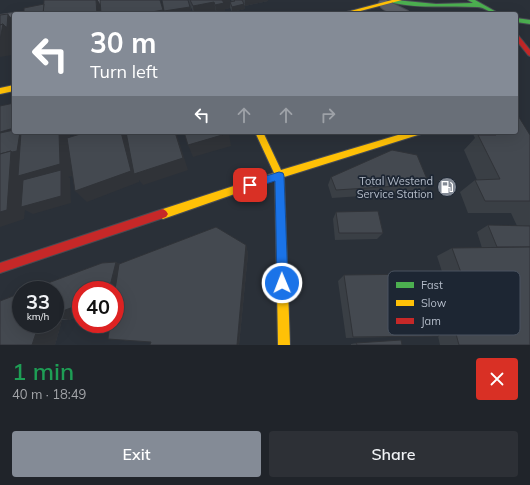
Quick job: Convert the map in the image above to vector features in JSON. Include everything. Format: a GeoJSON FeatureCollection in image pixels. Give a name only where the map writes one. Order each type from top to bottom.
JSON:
{"type":"FeatureCollection","features":[{"type":"Feature","properties":{"kind":"main road"},"geometry":{"type":"LineString","coordinates":[[350,12],[393,2],[462,6],[474,3],[493,12]]}},
{"type":"Feature","properties":{"kind":"main road"},"geometry":{"type":"LineString","coordinates":[[518,20],[530,22]]}},
{"type":"Feature","properties":{"kind":"main road"},"geometry":{"type":"LineString","coordinates":[[518,39],[530,54]]}},
{"type":"Feature","properties":{"kind":"main road"},"geometry":{"type":"LineString","coordinates":[[0,91],[12,88]]}},
{"type":"Feature","properties":{"kind":"main road"},"geometry":{"type":"LineString","coordinates":[[260,134],[279,176],[284,345]]}},
{"type":"Feature","properties":{"kind":"main road"},"geometry":{"type":"LineString","coordinates":[[0,268],[412,134]]}},
{"type":"Feature","properties":{"kind":"street"},"geometry":{"type":"LineString","coordinates":[[39,12],[76,3],[106,0]]}},
{"type":"Feature","properties":{"kind":"street"},"geometry":{"type":"LineString","coordinates":[[393,2],[401,12]]}},
{"type":"Feature","properties":{"kind":"street"},"geometry":{"type":"LineString","coordinates":[[0,19],[12,17]]}},
{"type":"Feature","properties":{"kind":"building"},"geometry":{"type":"Polygon","coordinates":[[[44,0],[96,0],[97,12],[43,12],[44,0]]]}},
{"type":"Feature","properties":{"kind":"building"},"geometry":{"type":"Polygon","coordinates":[[[100,0],[160,0],[163,10],[152,12],[101,12],[100,0]]]}},
{"type":"Feature","properties":{"kind":"building"},"geometry":{"type":"Polygon","coordinates":[[[162,0],[188,0],[190,7],[164,11],[162,0]]]}},
{"type":"Feature","properties":{"kind":"building"},"geometry":{"type":"Polygon","coordinates":[[[190,0],[222,0],[224,3],[215,5],[214,2],[193,6],[190,0]]]}},
{"type":"Feature","properties":{"kind":"building"},"geometry":{"type":"Polygon","coordinates":[[[234,0],[242,0],[244,4],[232,7],[230,2],[235,1],[234,0]]]}},
{"type":"Feature","properties":{"kind":"building"},"geometry":{"type":"Polygon","coordinates":[[[44,4],[43,12],[24,12],[24,8],[44,4]]]}},
{"type":"Feature","properties":{"kind":"building"},"geometry":{"type":"Polygon","coordinates":[[[8,14],[7,27],[3,24],[0,25],[0,15],[8,14]]]}},
{"type":"Feature","properties":{"kind":"building"},"geometry":{"type":"Polygon","coordinates":[[[3,24],[0,40],[0,25],[3,24]]]}},
{"type":"Feature","properties":{"kind":"building"},"geometry":{"type":"Polygon","coordinates":[[[12,103],[12,129],[0,132],[0,106],[12,103]]]}},
{"type":"Feature","properties":{"kind":"building"},"geometry":{"type":"Polygon","coordinates":[[[518,116],[530,135],[530,201],[485,201],[475,180],[500,179],[478,135],[496,135],[495,134],[518,134],[518,116]]]}},
{"type":"Feature","properties":{"kind":"building"},"geometry":{"type":"Polygon","coordinates":[[[12,130],[12,134],[20,134],[17,151],[0,154],[0,133],[12,130]]]}},
{"type":"Feature","properties":{"kind":"building"},"geometry":{"type":"Polygon","coordinates":[[[21,134],[59,134],[60,164],[18,176],[21,134]]]}},
{"type":"Feature","properties":{"kind":"building"},"geometry":{"type":"Polygon","coordinates":[[[80,134],[122,134],[131,171],[75,191],[67,138],[80,134]]]}},
{"type":"Feature","properties":{"kind":"building"},"geometry":{"type":"Polygon","coordinates":[[[126,134],[176,134],[183,158],[134,174],[126,134]]]}},
{"type":"Feature","properties":{"kind":"building"},"geometry":{"type":"Polygon","coordinates":[[[185,134],[226,134],[188,145],[185,134]]]}},
{"type":"Feature","properties":{"kind":"building"},"geometry":{"type":"Polygon","coordinates":[[[392,150],[417,155],[429,184],[336,190],[331,177],[392,150]]]}},
{"type":"Feature","properties":{"kind":"building"},"geometry":{"type":"Polygon","coordinates":[[[11,151],[7,210],[0,212],[0,154],[11,151]]]}},
{"type":"Feature","properties":{"kind":"building"},"geometry":{"type":"Polygon","coordinates":[[[61,170],[61,196],[21,207],[23,180],[61,170]]]}},
{"type":"Feature","properties":{"kind":"building"},"geometry":{"type":"Polygon","coordinates":[[[378,211],[383,233],[339,233],[336,212],[378,211]]]}},
{"type":"Feature","properties":{"kind":"building"},"geometry":{"type":"Polygon","coordinates":[[[488,225],[530,226],[530,247],[497,247],[488,225]]]}},
{"type":"Feature","properties":{"kind":"building"},"geometry":{"type":"Polygon","coordinates":[[[216,227],[246,245],[237,345],[150,345],[151,342],[108,339],[109,333],[124,333],[124,281],[116,281],[119,264],[216,227]]]}},
{"type":"Feature","properties":{"kind":"building"},"geometry":{"type":"Polygon","coordinates":[[[530,247],[530,345],[459,345],[456,335],[520,335],[520,271],[460,271],[452,248],[530,247]]]}},
{"type":"Feature","properties":{"kind":"building"},"geometry":{"type":"Polygon","coordinates":[[[116,262],[111,281],[72,281],[72,307],[64,311],[64,281],[53,281],[102,263],[116,262]]]}},
{"type":"Feature","properties":{"kind":"building"},"geometry":{"type":"Polygon","coordinates":[[[388,274],[388,335],[439,336],[353,337],[344,275],[388,274]]]}},
{"type":"Feature","properties":{"kind":"building"},"geometry":{"type":"Polygon","coordinates":[[[12,296],[12,333],[36,333],[32,345],[0,345],[0,301],[12,296]]]}},
{"type":"Feature","properties":{"kind":"building"},"geometry":{"type":"Polygon","coordinates":[[[401,340],[402,345],[357,345],[356,343],[401,340]]]}},
{"type":"Feature","properties":{"kind":"traffic: fast"},"geometry":{"type":"LineString","coordinates":[[471,0],[493,12]]}},
{"type":"Feature","properties":{"kind":"traffic: fast"},"geometry":{"type":"LineString","coordinates":[[395,2],[436,6],[478,5]]}},
{"type":"Feature","properties":{"kind":"traffic: fast"},"geometry":{"type":"LineString","coordinates":[[518,20],[530,22]]}},
{"type":"Feature","properties":{"kind":"traffic: slow"},"geometry":{"type":"LineString","coordinates":[[350,12],[399,0]]}},
{"type":"Feature","properties":{"kind":"traffic: slow"},"geometry":{"type":"LineString","coordinates":[[0,91],[12,88]]}},
{"type":"Feature","properties":{"kind":"traffic: slow"},"geometry":{"type":"LineString","coordinates":[[260,134],[279,175],[284,345]]}},
{"type":"Feature","properties":{"kind":"traffic: slow"},"geometry":{"type":"LineString","coordinates":[[163,214],[279,175],[412,134]]}},
{"type":"Feature","properties":{"kind":"traffic: jam"},"geometry":{"type":"LineString","coordinates":[[518,39],[530,54]]}},
{"type":"Feature","properties":{"kind":"traffic: jam"},"geometry":{"type":"LineString","coordinates":[[0,268],[163,214]]}},
{"type":"Feature","properties":{"kind":"place","name":"Total Westend Service Station"},"geometry":{"type":"Point","coordinates":[447,187]}},
{"type":"Feature","properties":{"kind":"route"},"geometry":{"type":"LineString","coordinates":[[250,185],[279,176],[282,283]]}}]}
